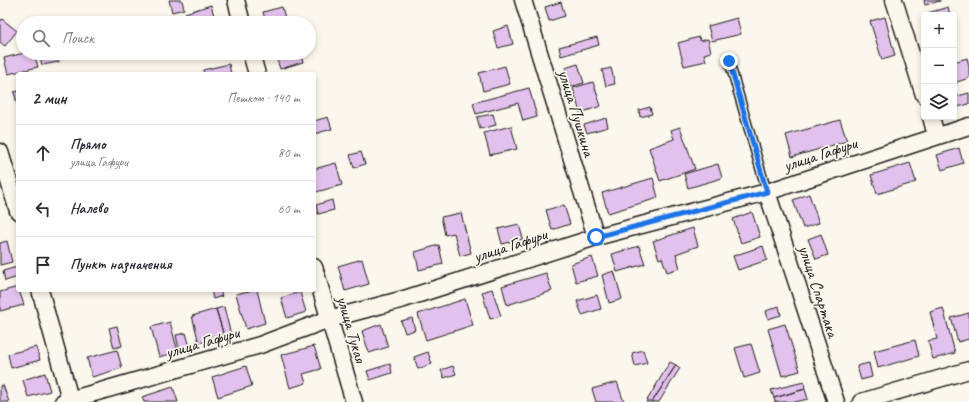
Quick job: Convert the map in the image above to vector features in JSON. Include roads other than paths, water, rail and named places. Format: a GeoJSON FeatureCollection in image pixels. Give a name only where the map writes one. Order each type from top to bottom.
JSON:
{"type":"FeatureCollection","features":[{"type":"Feature","properties":{"kind":"street"},"geometry":{"type":"LineString","coordinates":[[236,0],[240,16]]}},
{"type":"Feature","properties":{"kind":"street","name":"улица Пушкина"},"geometry":{"type":"LineString","coordinates":[[523,0],[596,237]]}},
{"type":"Feature","properties":{"kind":"street"},"geometry":{"type":"LineString","coordinates":[[894,0],[921,86]]}},
{"type":"Feature","properties":{"kind":"street"},"geometry":{"type":"LineString","coordinates":[[253,60],[256,72]]}},
{"type":"Feature","properties":{"kind":"street"},"geometry":{"type":"LineString","coordinates":[[932,120],[936,135]]}},
{"type":"Feature","properties":{"kind":"street","name":"улица Гафури"},"geometry":{"type":"LineString","coordinates":[[67,401],[260,345],[329,319],[404,298],[596,237],[767,192],[936,135],[969,126]]}},
{"type":"Feature","properties":{"kind":"street"},"geometry":{"type":"LineString","coordinates":[[0,152],[16,204]]}},
{"type":"Feature","properties":{"kind":"street","name":"улица Спартака"},"geometry":{"type":"LineString","coordinates":[[767,192],[836,402]]}},
{"type":"Feature","properties":{"kind":"street","name":"улица Тукая"},"geometry":{"type":"LineString","coordinates":[[316,274],[354,402]]}},
{"type":"Feature","properties":{"kind":"street"},"geometry":{"type":"LineString","coordinates":[[40,292],[67,401]]}},
{"type":"Feature","properties":{"kind":"street"},"geometry":{"type":"LineString","coordinates":[[861,402],[969,370]]}},
{"type":"Feature","properties":{"kind":"lane"},"geometry":{"type":"LineString","coordinates":[[729,61],[767,192]]}}]}
